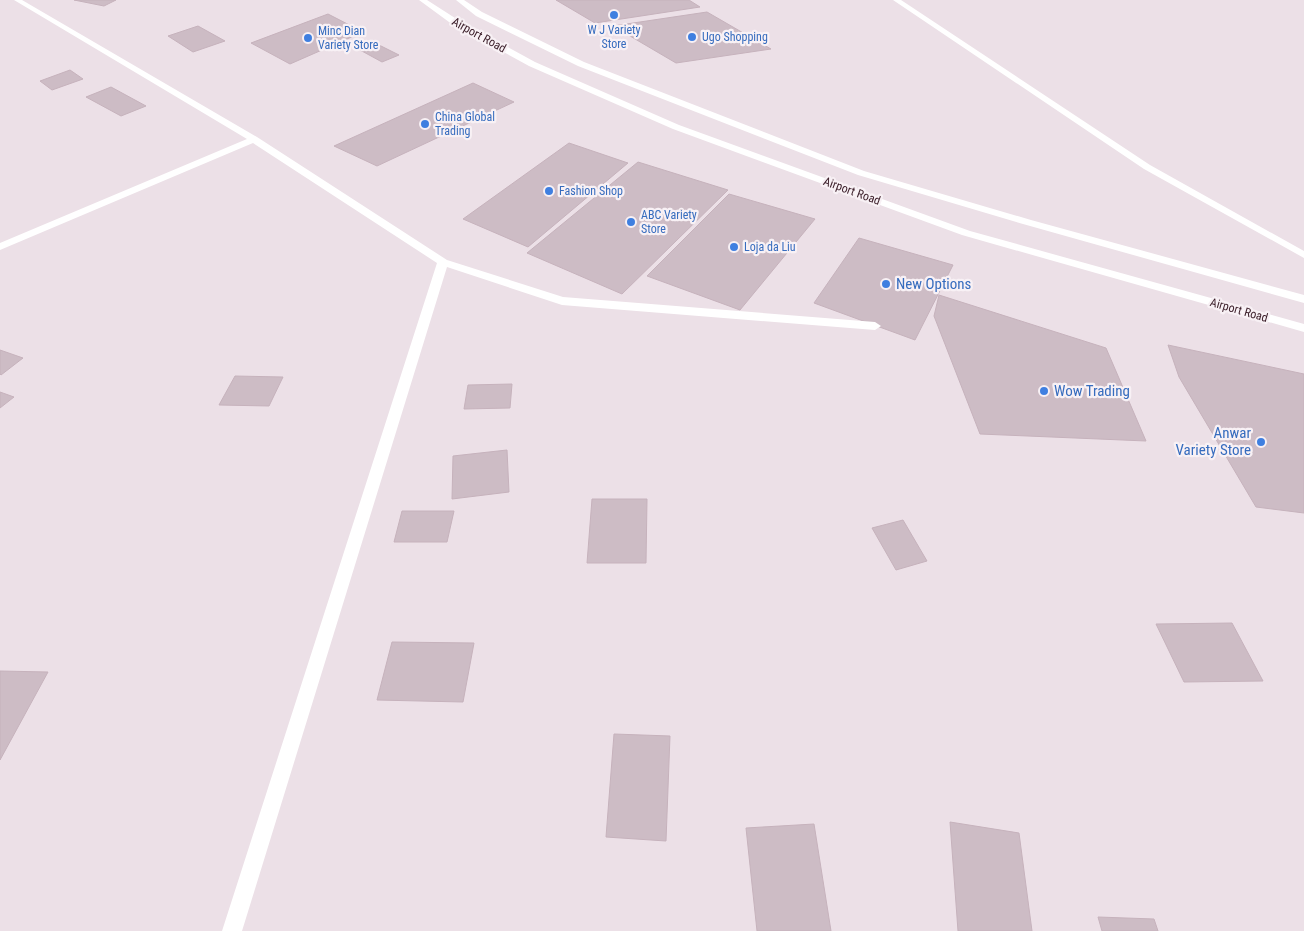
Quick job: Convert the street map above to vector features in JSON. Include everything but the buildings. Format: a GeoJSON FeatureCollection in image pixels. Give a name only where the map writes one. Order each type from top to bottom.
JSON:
{"type":"FeatureCollection","features":[{"type":"Feature","properties":{"kind":"street"},"geometry":{"type":"LineString","coordinates":[[17,0],[254,139],[443,262],[562,301],[875,326]]}},
{"type":"Feature","properties":{"kind":"street","name":"Airport Road"},"geometry":{"type":"LineString","coordinates":[[422,0],[452,20],[559,65],[700,112],[861,173],[1027,222],[1304,299]]}},
{"type":"Feature","properties":{"kind":"street","name":"Airport Road"},"geometry":{"type":"LineString","coordinates":[[459,0],[559,65],[676,127],[966,233],[1304,328]]}},
{"type":"Feature","properties":{"kind":"street"},"geometry":{"type":"LineString","coordinates":[[896,0],[1148,167],[1304,255]]}},
{"type":"Feature","properties":{"kind":"street"},"geometry":{"type":"LineString","coordinates":[[0,247],[254,139]]}},
{"type":"Feature","properties":{"kind":"street"},"geometry":{"type":"LineString","coordinates":[[232,931],[443,262]]}},
{"type":"Feature","properties":{"kind":"place","name":"W J Variety Store"},"geometry":{"type":"Point","coordinates":[614,15]}},
{"type":"Feature","properties":{"kind":"place","name":"Ugo Shopping"},"geometry":{"type":"Point","coordinates":[692,37]}},
{"type":"Feature","properties":{"kind":"place","name":"Minc Dian Variety Store"},"geometry":{"type":"Point","coordinates":[308,38]}},
{"type":"Feature","properties":{"kind":"place","name":"China Global Trading"},"geometry":{"type":"Point","coordinates":[425,124]}},
{"type":"Feature","properties":{"kind":"place","name":"Fashion Shop"},"geometry":{"type":"Point","coordinates":[549,191]}},
{"type":"Feature","properties":{"kind":"place","name":"ABC Variety Store"},"geometry":{"type":"Point","coordinates":[631,222]}},
{"type":"Feature","properties":{"kind":"place","name":"Loja da Liu"},"geometry":{"type":"Point","coordinates":[734,247]}},
{"type":"Feature","properties":{"kind":"place","name":"New Options"},"geometry":{"type":"Point","coordinates":[886,284]}},
{"type":"Feature","properties":{"kind":"place","name":"Wow Trading"},"geometry":{"type":"Point","coordinates":[1044,391]}},
{"type":"Feature","properties":{"kind":"place","name":"Anwar Variety Store"},"geometry":{"type":"Point","coordinates":[1261,442]}}]}
